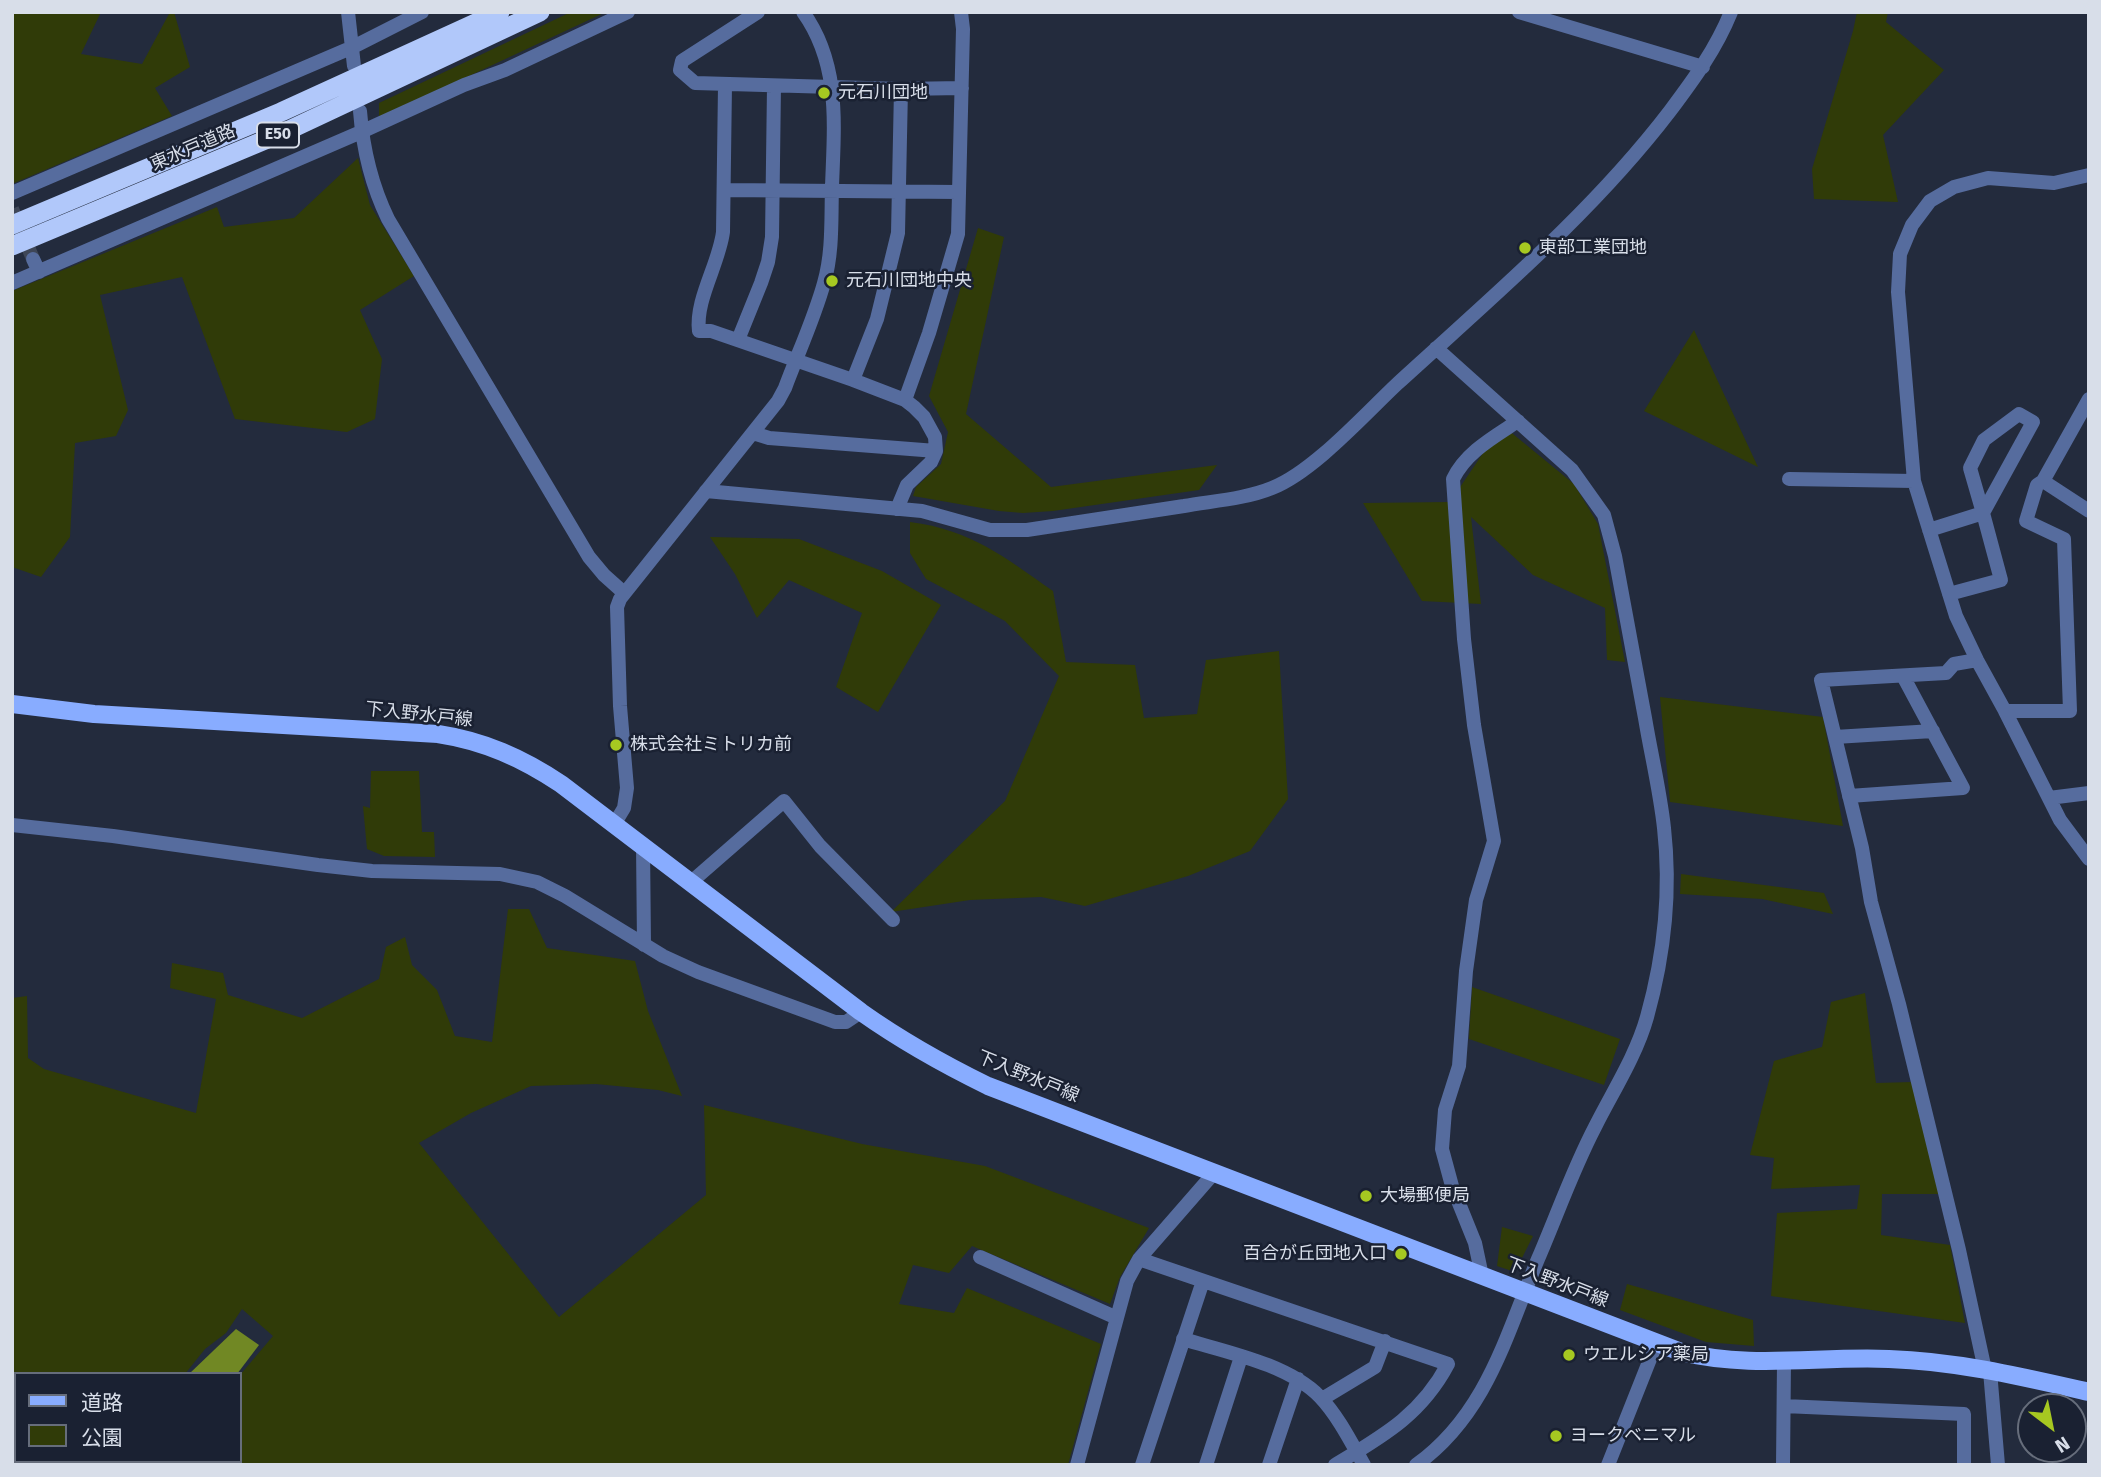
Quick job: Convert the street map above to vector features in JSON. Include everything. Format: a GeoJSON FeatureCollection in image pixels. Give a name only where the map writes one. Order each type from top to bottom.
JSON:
{"type":"FeatureCollection","features":[{"type":"Feature","properties":{"kind":"highway","name":"東水戸道路"},"geometry":{"type":"LineString","coordinates":[[12,225],[281,113],[500,12]]}},
{"type":"Feature","properties":{"kind":"highway","name":"東水戸道路"},"geometry":{"type":"LineString","coordinates":[[12,246],[289,130],[540,12]]}},
{"type":"Feature","properties":{"kind":"main road","name":"下入野水戸線"},"geometry":{"type":"LineString","coordinates":[[12,704],[94,714],[457,737],[491,746],[527,762],[615,823],[860,1012],[915,1049],[988,1086],[1656,1344],[1711,1358],[1741,1362],[1885,1359],[1934,1362],[1987,1370],[2089,1392]]}},
{"type":"Feature","properties":{"kind":"street"},"geometry":{"type":"LineString","coordinates":[[348,12],[354,66]]}},
{"type":"Feature","properties":{"kind":"street"},"geometry":{"type":"LineString","coordinates":[[12,193],[353,47],[422,12]]}},
{"type":"Feature","properties":{"kind":"street"},"geometry":{"type":"LineString","coordinates":[[12,283],[36,266],[361,132],[464,85],[505,70],[628,12]]}},
{"type":"Feature","properties":{"kind":"street"},"geometry":{"type":"LineString","coordinates":[[758,12],[682,61],[680,70],[695,83],[725,85],[962,88]]}},
{"type":"Feature","properties":{"kind":"street"},"geometry":{"type":"LineString","coordinates":[[615,823],[627,799],[620,706],[617,607],[623,592],[778,401],[824,282],[832,234],[832,86],[819,39],[803,12]]}},
{"type":"Feature","properties":{"kind":"street"},"geometry":{"type":"LineString","coordinates":[[905,400],[929,333],[958,234],[963,29],[961,12]]}},
{"type":"Feature","properties":{"kind":"street"},"geometry":{"type":"LineString","coordinates":[[1519,12],[1703,67]]}},
{"type":"Feature","properties":{"kind":"street"},"geometry":{"type":"LineString","coordinates":[[706,491],[933,513],[990,530],[1017,530],[1209,502],[1272,488],[1291,478],[1317,458],[1507,284],[1623,169],[1703,67],[1731,12]]}},
{"type":"Feature","properties":{"kind":"street"},"geometry":{"type":"LineString","coordinates":[[725,85],[721,249],[697,318],[699,331],[711,331],[853,380],[905,400],[924,417],[935,437],[936,451],[931,462],[907,485],[897,509]]}},
{"type":"Feature","properties":{"kind":"street"},"geometry":{"type":"LineString","coordinates":[[738,340],[768,262],[772,237],[774,86]]}},
{"type":"Feature","properties":{"kind":"street"},"geometry":{"type":"LineString","coordinates":[[853,380],[880,307],[898,233],[901,89]]}},
{"type":"Feature","properties":{"kind":"street"},"geometry":{"type":"LineString","coordinates":[[360,111],[361,132],[372,180],[388,219],[589,557],[623,592]]}},
{"type":"Feature","properties":{"kind":"street"},"geometry":{"type":"LineString","coordinates":[[2087,854],[2071,838],[1956,616],[1914,481],[1898,292],[1900,254],[1912,225],[1930,201],[1954,187],[1988,178],[2054,183],[2089,175]]}},
{"type":"Feature","properties":{"kind":"street"},"geometry":{"type":"LineString","coordinates":[[724,190],[958,192]]}},
{"type":"Feature","properties":{"kind":"street"},"geometry":{"type":"LineString","coordinates":[[1416,1465],[1451,1433],[1485,1387],[1593,1129],[1625,1070],[1647,1019],[1662,943],[1667,891],[1664,828],[1615,556],[1604,515],[1572,470],[1436,348]]}},
{"type":"Feature","properties":{"kind":"street"},"geometry":{"type":"LineString","coordinates":[[2006,711],[2070,711],[2064,539],[2026,521],[2037,485],[2043,481],[2089,400]]}},
{"type":"Feature","properties":{"kind":"street"},"geometry":{"type":"LineString","coordinates":[[1929,530],[1983,513],[2034,422],[2019,414],[1984,440],[1970,468],[1983,513],[2001,580],[1949,594]]}},
{"type":"Feature","properties":{"kind":"street"},"geometry":{"type":"LineString","coordinates":[[1482,1276],[1475,1243],[1452,1186],[1442,1149],[1445,1110],[1459,1066],[1466,971],[1476,900],[1494,841],[1474,725],[1464,639],[1452,479],[1460,464],[1518,421]]}},
{"type":"Feature","properties":{"kind":"street"},"geometry":{"type":"LineString","coordinates":[[753,433],[769,438],[936,451]]}},
{"type":"Feature","properties":{"kind":"street"},"geometry":{"type":"LineString","coordinates":[[1788,480],[1914,481]]}},
{"type":"Feature","properties":{"kind":"street"},"geometry":{"type":"LineString","coordinates":[[2043,481],[2088,509]]}},
{"type":"Feature","properties":{"kind":"street"},"geometry":{"type":"LineString","coordinates":[[1977,660],[1954,664],[1946,673],[1821,680],[1862,848],[1871,902],[1902,1017],[1987,1370],[1998,1465]]}},
{"type":"Feature","properties":{"kind":"street"},"geometry":{"type":"LineString","coordinates":[[1849,796],[1963,788],[1903,676]]}},
{"type":"Feature","properties":{"kind":"street"},"geometry":{"type":"LineString","coordinates":[[1835,737],[1933,731]]}},
{"type":"Feature","properties":{"kind":"street"},"geometry":{"type":"LineString","coordinates":[[2049,798],[2089,793]]}},
{"type":"Feature","properties":{"kind":"street"},"geometry":{"type":"LineString","coordinates":[[690,883],[784,801],[820,846],[893,920]]}},
{"type":"Feature","properties":{"kind":"street"},"geometry":{"type":"LineString","coordinates":[[12,825],[372,871],[500,874],[537,882],[565,895],[644,945],[698,972],[835,1023],[846,1022],[860,1012]]}},
{"type":"Feature","properties":{"kind":"street"},"geometry":{"type":"LineString","coordinates":[[643,845],[644,945]]}},
{"type":"Feature","properties":{"kind":"street"},"geometry":{"type":"LineString","coordinates":[[1077,1465],[1127,1280],[1139,1259],[1214,1173]]}},
{"type":"Feature","properties":{"kind":"street"},"geometry":{"type":"LineString","coordinates":[[980,1257],[1116,1318]]}},
{"type":"Feature","properties":{"kind":"street"},"geometry":{"type":"LineString","coordinates":[[1139,1259],[1448,1364],[1438,1381],[1395,1429],[1360,1458],[1335,1465]]}},
{"type":"Feature","properties":{"kind":"street"},"geometry":{"type":"LineString","coordinates":[[1142,1465],[1203,1281]]}},
{"type":"Feature","properties":{"kind":"street"},"geometry":{"type":"LineString","coordinates":[[1183,1339],[1298,1379],[1322,1399],[1360,1458]]}},
{"type":"Feature","properties":{"kind":"street"},"geometry":{"type":"LineString","coordinates":[[1322,1399],[1375,1367],[1385,1341]]}},
{"type":"Feature","properties":{"kind":"street"},"geometry":{"type":"LineString","coordinates":[[1608,1465],[1656,1344]]}},
{"type":"Feature","properties":{"kind":"street"},"geometry":{"type":"LineString","coordinates":[[1206,1465],[1241,1357]]}},
{"type":"Feature","properties":{"kind":"street"},"geometry":{"type":"LineString","coordinates":[[1784,1362],[1783,1465],[1793,1465]]}},
{"type":"Feature","properties":{"kind":"street"},"geometry":{"type":"LineString","coordinates":[[1269,1465],[1298,1379]]}},
{"type":"Feature","properties":{"kind":"street"},"geometry":{"type":"LineString","coordinates":[[1784,1406],[1965,1414],[1964,1465]]}},
{"type":"Feature","properties":{"kind":"green space"},"geometry":{"type":"Polygon","coordinates":[[[12,12],[101,12],[81,54],[142,64],[170,12],[174,12],[190,67],[155,88],[172,116],[12,184],[12,12]]]}},
{"type":"Feature","properties":{"kind":"green space"},"geometry":{"type":"Polygon","coordinates":[[[571,12],[606,12],[379,118],[379,103],[571,12]]]}},
{"type":"Feature","properties":{"kind":"green space"},"geometry":{"type":"Polygon","coordinates":[[[1857,12],[1888,12],[1886,22],[1944,70],[1883,135],[1898,202],[1814,199],[1812,169],[1857,12]]]}},
{"type":"Feature","properties":{"kind":"green space"},"geometry":{"type":"Polygon","coordinates":[[[358,158],[370,205],[414,276],[360,310],[382,359],[375,419],[347,432],[235,419],[182,277],[100,295],[128,410],[116,436],[75,443],[70,537],[41,577],[12,567],[12,291],[217,207],[224,227],[294,218],[358,158]]]}},
{"type":"Feature","properties":{"kind":"green space"},"geometry":{"type":"Polygon","coordinates":[[[978,228],[1004,237],[966,414],[1051,487],[1217,465],[1199,490],[1023,513],[913,496],[916,487],[941,464],[948,432],[929,396],[978,228]]]}},
{"type":"Feature","properties":{"kind":"green space"},"geometry":{"type":"Polygon","coordinates":[[[1694,330],[1758,467],[1644,411],[1694,330]]]}},
{"type":"Feature","properties":{"kind":"green space"},"geometry":{"type":"Polygon","coordinates":[[[1502,425],[1574,484],[1598,524],[1625,662],[1607,660],[1605,608],[1533,575],[1471,517],[1481,604],[1422,601],[1363,503],[1450,502],[1502,425]]]}},
{"type":"Feature","properties":{"kind":"green space"},"geometry":{"type":"Polygon","coordinates":[[[910,522],[952,531],[970,538],[1003,556],[1053,591],[1066,662],[1135,665],[1144,718],[1197,714],[1206,660],[1279,651],[1288,799],[1250,851],[1188,876],[1085,906],[1041,897],[970,900],[891,912],[1005,801],[1059,676],[1005,621],[926,579],[910,553],[910,522]]]}},
{"type":"Feature","properties":{"kind":"green space"},"geometry":{"type":"Polygon","coordinates":[[[710,537],[799,539],[882,571],[941,605],[878,712],[836,687],[862,613],[789,580],[757,618],[735,574],[710,537]]]}},
{"type":"Feature","properties":{"kind":"green space"},"geometry":{"type":"Polygon","coordinates":[[[1660,697],[1823,717],[1843,826],[1670,802],[1660,697]]]}},
{"type":"Feature","properties":{"kind":"green space"},"geometry":{"type":"Polygon","coordinates":[[[371,771],[419,771],[422,832],[434,832],[435,857],[384,856],[367,849],[363,806],[370,808],[371,771]]]}},
{"type":"Feature","properties":{"kind":"green space"},"geometry":{"type":"Polygon","coordinates":[[[1681,874],[1824,893],[1833,914],[1762,899],[1680,894],[1681,874]]]}},
{"type":"Feature","properties":{"kind":"green space"},"geometry":{"type":"Polygon","coordinates":[[[508,909],[529,909],[547,948],[635,961],[648,1011],[682,1096],[658,1090],[596,1084],[531,1086],[471,1113],[419,1143],[559,1317],[706,1195],[704,1105],[862,1144],[985,1166],[1149,1228],[1120,1277],[1110,1304],[972,1246],[949,1273],[913,1265],[899,1304],[954,1313],[967,1288],[1101,1344],[1068,1465],[200,1465],[242,1463],[242,1373],[273,1336],[242,1309],[226,1333],[205,1349],[187,1372],[14,1372],[12,1459],[12,998],[27,996],[28,1058],[44,1069],[196,1113],[216,999],[170,988],[172,963],[223,973],[228,995],[302,1018],[379,979],[386,947],[405,937],[412,965],[437,990],[455,1036],[492,1042],[508,909]]]}},
{"type":"Feature","properties":{"kind":"green space"},"geometry":{"type":"Polygon","coordinates":[[[1472,987],[1620,1039],[1604,1085],[1469,1039],[1472,987]]]}},
{"type":"Feature","properties":{"kind":"green space"},"geometry":{"type":"Polygon","coordinates":[[[1865,993],[1876,1083],[1913,1082],[1940,1194],[1882,1194],[1881,1235],[1950,1245],[1965,1323],[1771,1296],[1777,1213],[1857,1209],[1860,1185],[1771,1189],[1774,1158],[1750,1155],[1774,1061],[1822,1047],[1831,1002],[1865,993]]]}},
{"type":"Feature","properties":{"kind":"green space"},"geometry":{"type":"Polygon","coordinates":[[[1502,1227],[1533,1236],[1515,1272],[1497,1266],[1502,1227]]]}},
{"type":"Feature","properties":{"kind":"green space"},"geometry":{"type":"Polygon","coordinates":[[[1627,1284],[1753,1320],[1754,1346],[1706,1342],[1620,1310],[1627,1284]]]}},
{"type":"Feature","properties":{"kind":"shaded area"},"geometry":{"type":"Polygon","coordinates":[[[236,1329],[259,1345],[239,1372],[191,1372],[236,1329]]]}},
{"type":"Feature","properties":{"kind":"tunnel"},"geometry":{"type":"LineString","coordinates":[[12,209],[33,259]]}},
{"type":"Feature","properties":{"kind":"place","name":"元石川団地"},"geometry":{"type":"Point","coordinates":[824,93]}},
{"type":"Feature","properties":{"kind":"place","name":"東部工業団地"},"geometry":{"type":"Point","coordinates":[1525,248]}},
{"type":"Feature","properties":{"kind":"place","name":"元石川団地中央"},"geometry":{"type":"Point","coordinates":[832,281]}},
{"type":"Feature","properties":{"kind":"place","name":"株式会社ミトリカ前"},"geometry":{"type":"Point","coordinates":[616,745]}},
{"type":"Feature","properties":{"kind":"place","name":"大場郵便局"},"geometry":{"type":"Point","coordinates":[1366,1196]}},
{"type":"Feature","properties":{"kind":"place","name":"百合が丘団地入口"},"geometry":{"type":"Point","coordinates":[1401,1254]}},
{"type":"Feature","properties":{"kind":"place","name":"ウエルシア薬局"},"geometry":{"type":"Point","coordinates":[1569,1355]}},
{"type":"Feature","properties":{"kind":"place","name":"ヨークベニマル"},"geometry":{"type":"Point","coordinates":[1556,1436]}}]}
